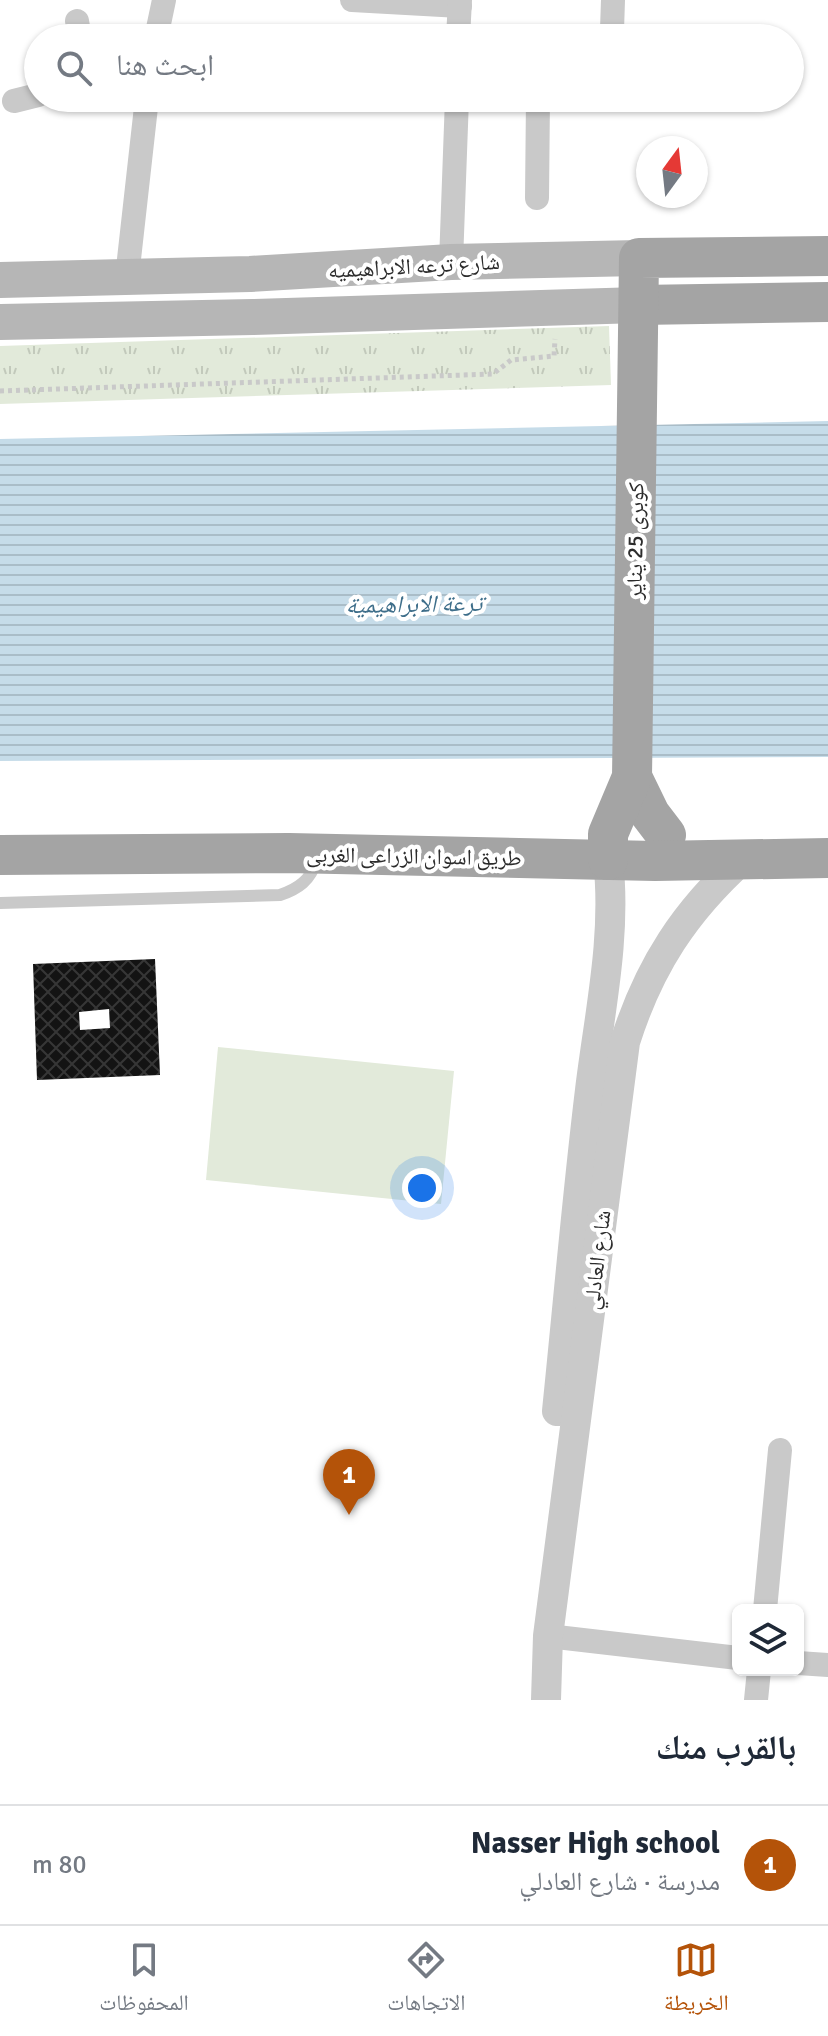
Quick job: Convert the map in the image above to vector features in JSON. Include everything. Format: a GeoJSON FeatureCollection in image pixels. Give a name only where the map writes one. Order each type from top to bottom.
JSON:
{"type":"FeatureCollection","features":[{"type":"Feature","properties":{"kind":"main road","name":"شارع ترعه الابراهيميه"},"geometry":{"type":"LineString","coordinates":[[0,280],[250,274],[451,262],[828,256]]}},
{"type":"Feature","properties":{"kind":"main road","name":"كوبرى 25 يناير"},"geometry":{"type":"LineString","coordinates":[[608,847],[632,777],[639,258]]}},
{"type":"Feature","properties":{"kind":"main road"},"geometry":{"type":"LineString","coordinates":[[250,274],[253,317]]}},
{"type":"Feature","properties":{"kind":"main road","name":"شارع ترعه الابراهيميه"},"geometry":{"type":"LineString","coordinates":[[0,322],[828,302]]}},
{"type":"Feature","properties":{"kind":"main road","name":"كوبرى 25 يناير"},"geometry":{"type":"LineString","coordinates":[[632,777],[650,814],[666,835]]}},
{"type":"Feature","properties":{"kind":"main road","name":"طريق اسوان الزراعى الغربى"},"geometry":{"type":"LineString","coordinates":[[608,847],[666,835],[828,836]]}},
{"type":"Feature","properties":{"kind":"main road","name":"طريق اسوان الزراعى الغربى"},"geometry":{"type":"LineString","coordinates":[[0,838],[338,849],[608,847],[744,858],[828,858]]}},
{"type":"Feature","properties":{"kind":"main road","name":"طريق اسوان الزراعى الغربى"},"geometry":{"type":"LineString","coordinates":[[0,855],[289,853],[338,849]]}},
{"type":"Feature","properties":{"kind":"street"},"geometry":{"type":"LineString","coordinates":[[159,24],[164,0]]}},
{"type":"Feature","properties":{"kind":"street"},"geometry":{"type":"LineString","coordinates":[[352,0],[460,3],[459,24]]}},
{"type":"Feature","properties":{"kind":"street"},"geometry":{"type":"LineString","coordinates":[[612,24],[613,0]]}},
{"type":"Feature","properties":{"kind":"street"},"geometry":{"type":"LineString","coordinates":[[14,101],[24,98]]}},
{"type":"Feature","properties":{"kind":"street"},"geometry":{"type":"LineString","coordinates":[[127,277],[145,112]]}},
{"type":"Feature","properties":{"kind":"street"},"geometry":{"type":"LineString","coordinates":[[451,262],[456,112]]}},
{"type":"Feature","properties":{"kind":"street"},"geometry":{"type":"LineString","coordinates":[[537,198],[538,112]]}},
{"type":"Feature","properties":{"kind":"street","name":"شارع العادلي"},"geometry":{"type":"LineString","coordinates":[[529,1700],[585,1133],[610,926],[608,847]]}},
{"type":"Feature","properties":{"kind":"street","name":"شارع العادلي"},"geometry":{"type":"LineString","coordinates":[[546,1700],[548,1636],[625,1042],[645,987],[675,934],[709,889],[744,858]]}},
{"type":"Feature","properties":{"kind":"street"},"geometry":{"type":"LineString","coordinates":[[766,1604],[780,1450]]}},
{"type":"Feature","properties":{"kind":"street"},"geometry":{"type":"LineString","coordinates":[[548,1636],[732,1657]]}},
{"type":"Feature","properties":{"kind":"street"},"geometry":{"type":"LineString","coordinates":[[804,1663],[828,1665]]}},
{"type":"Feature","properties":{"kind":"street"},"geometry":{"type":"LineString","coordinates":[[756,1700],[758,1676]]}},
{"type":"Feature","properties":{"kind":"lane"},"geometry":{"type":"LineString","coordinates":[[0,903],[280,895],[294,891],[338,849]]}},
{"type":"Feature","properties":{"kind":"path"},"geometry":{"type":"LineString","coordinates":[[0,391],[493,374],[511,360],[554,356],[556,331]]}},
{"type":"Feature","properties":{"kind":"green space"},"geometry":{"type":"Polygon","coordinates":[[[609,326],[611,385],[0,404],[0,346],[609,326]]]}},
{"type":"Feature","properties":{"kind":"green space"},"geometry":{"type":"Polygon","coordinates":[[[218,1047],[454,1071],[441,1204],[206,1180],[218,1047]]]}},
{"type":"Feature","properties":{"kind":"water","name":"ترعة الابراهيمية"},"geometry":{"type":"Polygon","coordinates":[[[828,421],[828,757],[0,761],[0,439],[828,421]]]}},
{"type":"Feature","properties":{"kind":"building"},"geometry":{"type":"Polygon","coordinates":[[[155,959],[160,1075],[37,1080],[33,964],[155,959]],[[109,1009],[79,1012],[80,1030],[110,1028],[109,1009]]]}},
{"type":"Feature","properties":{"kind":"place","name":"Nasser High school"},"geometry":{"type":"Point","coordinates":[349,1515]}}]}
